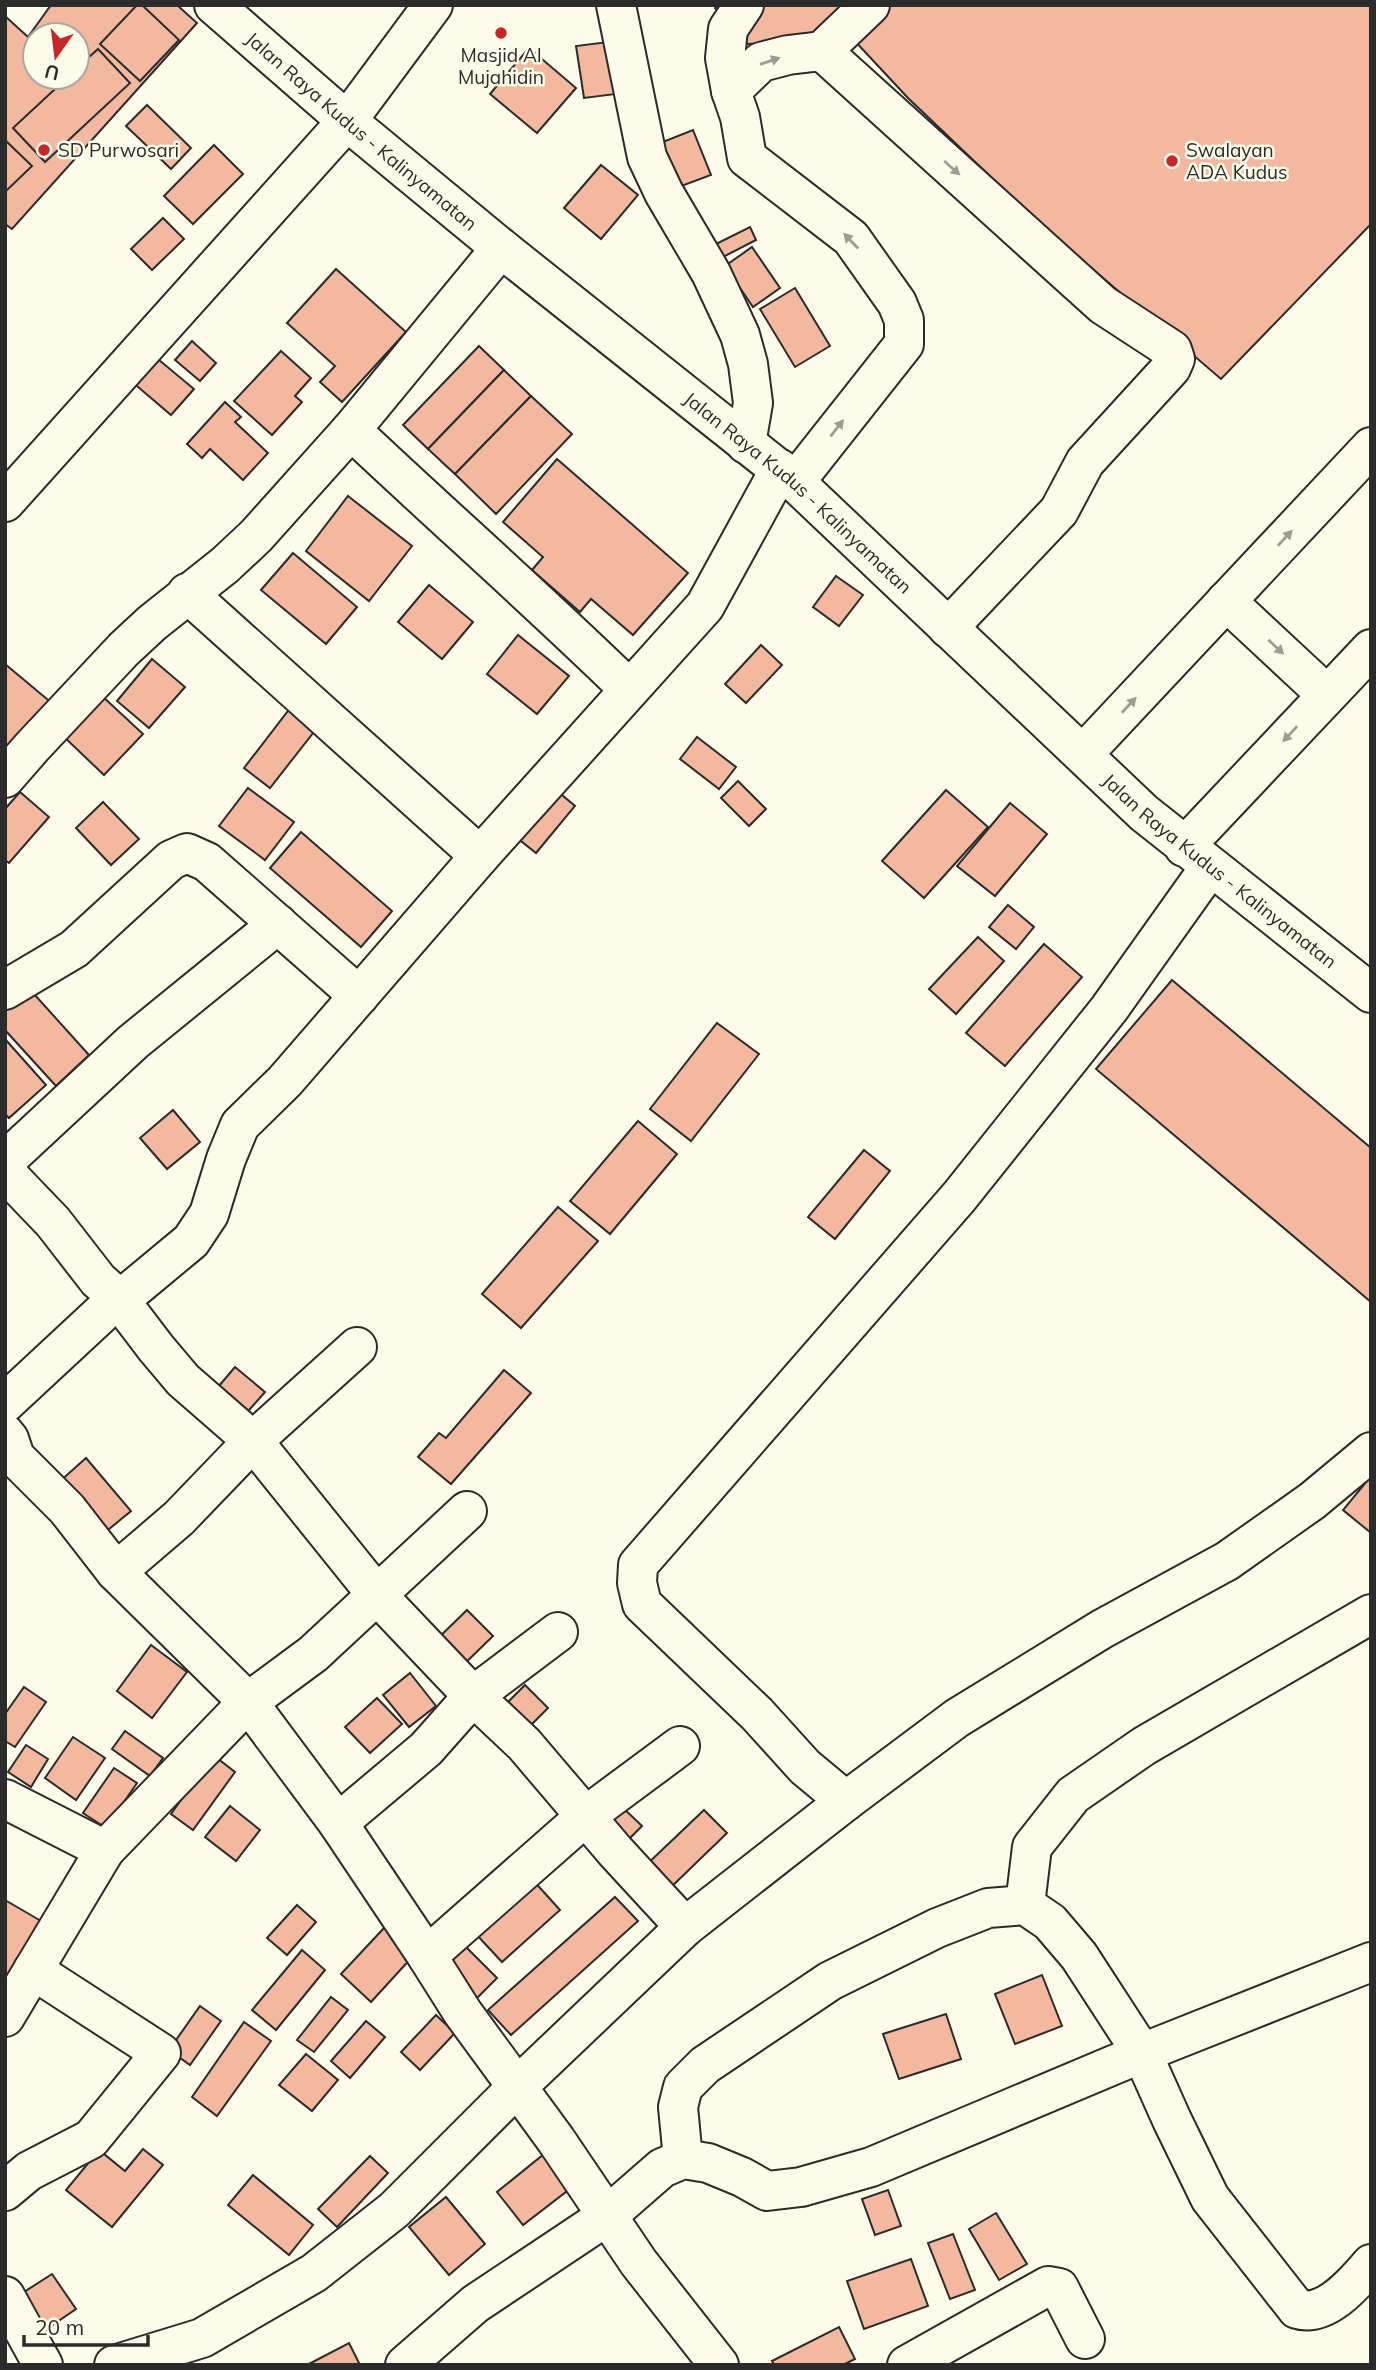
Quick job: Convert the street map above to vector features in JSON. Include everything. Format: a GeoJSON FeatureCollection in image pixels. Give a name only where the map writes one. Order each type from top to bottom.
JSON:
{"type":"FeatureCollection","features":[{"type":"Feature","properties":{"kind":"street","name":"Jalan Raya Kudus - Kalinyamatan"},"geometry":{"type":"LineString","coordinates":[[214,5],[346,121],[501,248],[788,475],[1143,813],[1371,993]]}},
{"type":"Feature","properties":{"kind":"street"},"geometry":{"type":"LineString","coordinates":[[5,502],[346,121],[433,5]]}},
{"type":"Feature","properties":{"kind":"street"},"geometry":{"type":"LineString","coordinates":[[616,5],[647,156],[664,193],[712,273],[740,335],[748,364],[753,403],[746,444]]}},
{"type":"Feature","properties":{"kind":"street"},"geometry":{"type":"LineString","coordinates":[[5,1403],[118,1298],[132,1290],[191,1241],[209,1214],[240,1125],[285,1082],[480,856],[705,606],[788,475],[904,344],[904,320],[897,303],[851,238],[747,158],[725,58],[728,29],[744,5]]}},
{"type":"Feature","properties":{"kind":"street"},"geometry":{"type":"LineString","coordinates":[[731,92],[761,62],[822,51],[870,5]]}},
{"type":"Feature","properties":{"kind":"street"},"geometry":{"type":"LineString","coordinates":[[822,51],[1103,305],[1171,349],[1175,359],[1171,368],[1085,462],[1059,511],[948,628]]}},
{"type":"Feature","properties":{"kind":"street"},"geometry":{"type":"LineString","coordinates":[[5,778],[124,649],[256,536],[351,430],[501,248]]}},
{"type":"Feature","properties":{"kind":"street"},"geometry":{"type":"LineString","coordinates":[[351,430],[546,609],[629,690]]}},
{"type":"Feature","properties":{"kind":"street"},"geometry":{"type":"LineString","coordinates":[[1083,754],[1371,447]]}},
{"type":"Feature","properties":{"kind":"street"},"geometry":{"type":"LineString","coordinates":[[187,593],[480,856]]}},
{"type":"Feature","properties":{"kind":"street"},"geometry":{"type":"LineString","coordinates":[[1226,601],[1328,695]]}},
{"type":"Feature","properties":{"kind":"street"},"geometry":{"type":"LineString","coordinates":[[846,1801],[805,1767],[757,1714],[642,1604],[637,1583],[638,1565],[974,1179],[1110,1009],[1197,857],[1328,695],[1371,649]]}},
{"type":"Feature","properties":{"kind":"street"},"geometry":{"type":"LineString","coordinates":[[5,990],[74,948],[171,860],[187,853],[207,862],[359,996]]}},
{"type":"Feature","properties":{"kind":"street"},"geometry":{"type":"LineString","coordinates":[[5,1161],[133,1042],[278,925]]}},
{"type":"Feature","properties":{"kind":"street"},"geometry":{"type":"LineString","coordinates":[[5,1172],[53,1222],[98,1280],[118,1298],[183,1380],[253,1441],[377,1595],[473,1696],[524,1744],[615,1851],[685,1927]]}},
{"type":"Feature","properties":{"kind":"street"},"geometry":{"type":"LineString","coordinates":[[116,1572],[179,1518],[253,1441],[357,1347]]}},
{"type":"Feature","properties":{"kind":"street"},"geometry":{"type":"LineString","coordinates":[[5,1434],[15,1457],[67,1509],[116,1572],[248,1702],[338,1823],[463,2013],[556,2140],[639,2263],[719,2365]]}},
{"type":"Feature","properties":{"kind":"street"},"geometry":{"type":"LineString","coordinates":[[114,2365],[199,2353],[202,2338],[314,2273],[394,2210],[517,2087],[685,1927],[846,1801],[957,1718],[1102,1629],[1227,1561],[1312,1501],[1371,1452]]}},
{"type":"Feature","properties":{"kind":"street"},"geometry":{"type":"LineString","coordinates":[[5,2017],[105,1850],[248,1702],[313,1654],[467,1511]]}},
{"type":"Feature","properties":{"kind":"street"},"geometry":{"type":"LineString","coordinates":[[1025,1905],[1032,1847],[1073,1796],[1144,1746],[1371,1614]]}},
{"type":"Feature","properties":{"kind":"street"},"geometry":{"type":"LineString","coordinates":[[338,1823],[426,1749],[473,1696],[558,1632]]}},
{"type":"Feature","properties":{"kind":"street"},"geometry":{"type":"LineString","coordinates":[[427,1956],[587,1815],[680,1746]]}},
{"type":"Feature","properties":{"kind":"street"},"geometry":{"type":"LineString","coordinates":[[5,1798],[105,1850]]}},
{"type":"Feature","properties":{"kind":"street"},"geometry":{"type":"LineString","coordinates":[[683,2159],[678,2107],[683,2087],[705,2064],[830,1980],[937,1928],[988,1908],[1025,1905],[1050,1922],[1079,1956],[1142,2053],[1210,2197],[1297,2309],[1307,2313],[1317,2310],[1351,2288],[1371,2264]]}},
{"type":"Feature","properties":{"kind":"street"},"geometry":{"type":"LineString","coordinates":[[405,2365],[475,2304],[607,2216],[663,2168],[683,2159],[708,2163],[767,2191],[801,2186],[871,2167],[1142,2053],[1371,1962]]}},
{"type":"Feature","properties":{"kind":"street"},"geometry":{"type":"LineString","coordinates":[[5,2191],[29,2171],[91,2139],[161,2053],[33,1970]]}},
{"type":"Feature","properties":{"kind":"street"},"geometry":{"type":"LineString","coordinates":[[906,2365],[1048,2286],[1059,2288],[1085,2339]]}},
{"type":"Feature","properties":{"kind":"street"},"geometry":{"type":"LineString","coordinates":[[5,2296],[43,2365]]}},
{"type":"Feature","properties":{"kind":"building","name":"SD Purwosari"},"geometry":{"type":"Polygon","coordinates":[[[51,5],[177,5],[197,23],[12,229],[5,224],[5,16],[21,31],[21,91],[91,91],[91,21],[40,21],[51,5]]]}},
{"type":"Feature","properties":{"kind":"building"},"geometry":{"type":"Polygon","coordinates":[[[137,5],[142,5],[179,40],[140,81],[100,44],[137,5]]]}},
{"type":"Feature","properties":{"kind":"building","name":"Swalayan ADA Kudus"},"geometry":{"type":"Polygon","coordinates":[[[718,5],[1371,5],[1371,224],[1221,379],[1040,224],[908,98],[853,39],[747,44],[715,8],[718,5]]]}},
{"type":"Feature","properties":{"kind":"building"},"geometry":{"type":"Polygon","coordinates":[[[608,42],[616,94],[584,98],[576,46],[608,42]]]}},
{"type":"Feature","properties":{"kind":"building"},"geometry":{"type":"Polygon","coordinates":[[[529,48],[576,88],[537,133],[490,94],[529,48]]]}},
{"type":"Feature","properties":{"kind":"building"},"geometry":{"type":"Polygon","coordinates":[[[98,49],[130,83],[45,162],[13,128],[53,91],[91,91],[91,55],[98,49]]]}},
{"type":"Feature","properties":{"kind":"building"},"geometry":{"type":"Polygon","coordinates":[[[147,105],[191,148],[171,169],[126,126],[147,105]]]}},
{"type":"Feature","properties":{"kind":"building"},"geometry":{"type":"Polygon","coordinates":[[[693,130],[711,175],[668,191],[650,147],[693,130]]]}},
{"type":"Feature","properties":{"kind":"building"},"geometry":{"type":"Polygon","coordinates":[[[5,140],[32,166],[5,192],[5,140]]]}},
{"type":"Feature","properties":{"kind":"building"},"geometry":{"type":"Polygon","coordinates":[[[214,145],[243,174],[193,224],[164,196],[214,145]]]}},
{"type":"Feature","properties":{"kind":"building"},"geometry":{"type":"Polygon","coordinates":[[[601,165],[638,195],[601,239],[564,208],[601,165]]]}},
{"type":"Feature","properties":{"kind":"building"},"geometry":{"type":"Polygon","coordinates":[[[163,218],[184,239],[152,270],[131,249],[163,218]]]}},
{"type":"Feature","properties":{"kind":"building"},"geometry":{"type":"Polygon","coordinates":[[[750,227],[756,240],[721,258],[714,245],[750,227]]]}},
{"type":"Feature","properties":{"kind":"building"},"geometry":{"type":"Polygon","coordinates":[[[752,247],[780,288],[753,307],[725,266],[752,247]]]}},
{"type":"Feature","properties":{"kind":"building"},"geometry":{"type":"Polygon","coordinates":[[[336,269],[406,332],[342,402],[320,382],[335,366],[287,323],[336,269]]]}},
{"type":"Feature","properties":{"kind":"building"},"geometry":{"type":"Polygon","coordinates":[[[795,288],[830,346],[795,367],[760,309],[795,288]]]}},
{"type":"Feature","properties":{"kind":"building"},"geometry":{"type":"Polygon","coordinates":[[[192,341],[216,363],[200,381],[175,360],[192,341]]]}},
{"type":"Feature","properties":{"kind":"building"},"geometry":{"type":"Polygon","coordinates":[[[479,346],[504,370],[428,449],[403,425],[479,346]]]}},
{"type":"Feature","properties":{"kind":"building"},"geometry":{"type":"Polygon","coordinates":[[[281,351],[311,378],[295,396],[302,402],[272,435],[234,401],[281,351]]]}},
{"type":"Feature","properties":{"kind":"building"},"geometry":{"type":"Polygon","coordinates":[[[153,355],[194,389],[171,415],[131,381],[153,355]]]}},
{"type":"Feature","properties":{"kind":"building"},"geometry":{"type":"Polygon","coordinates":[[[504,370],[531,396],[455,474],[428,449],[504,370]]]}},
{"type":"Feature","properties":{"kind":"building"},"geometry":{"type":"Polygon","coordinates":[[[531,396],[572,434],[496,514],[455,474],[531,396]]]}},
{"type":"Feature","properties":{"kind":"building"},"geometry":{"type":"Polygon","coordinates":[[[225,402],[241,417],[235,422],[268,453],[243,480],[210,449],[202,458],[187,444],[225,402]]]}},
{"type":"Feature","properties":{"kind":"building"},"geometry":{"type":"Polygon","coordinates":[[[557,459],[688,573],[633,635],[591,599],[580,612],[532,570],[543,557],[503,522],[557,459]]]}},
{"type":"Feature","properties":{"kind":"building"},"geometry":{"type":"Polygon","coordinates":[[[348,496],[412,546],[369,601],[306,551],[348,496]]]}},
{"type":"Feature","properties":{"kind":"building"},"geometry":{"type":"Polygon","coordinates":[[[293,553],[357,607],[326,644],[261,590],[293,553]]]}},
{"type":"Feature","properties":{"kind":"building"},"geometry":{"type":"Polygon","coordinates":[[[836,576],[863,595],[839,626],[813,607],[836,576]]]}},
{"type":"Feature","properties":{"kind":"building"},"geometry":{"type":"Polygon","coordinates":[[[429,585],[473,622],[442,659],[398,622],[429,585]]]}},
{"type":"Feature","properties":{"kind":"building"},"geometry":{"type":"Polygon","coordinates":[[[518,635],[569,676],[537,714],[487,674],[518,635]]]}},
{"type":"Feature","properties":{"kind":"building"},"geometry":{"type":"Polygon","coordinates":[[[761,645],[782,665],[746,703],[725,684],[761,645]]]}},
{"type":"Feature","properties":{"kind":"building"},"geometry":{"type":"Polygon","coordinates":[[[152,659],[185,687],[149,728],[117,701],[152,659]]]}},
{"type":"Feature","properties":{"kind":"building"},"geometry":{"type":"Polygon","coordinates":[[[5,664],[53,704],[5,761],[5,664]]]}},
{"type":"Feature","properties":{"kind":"building"},"geometry":{"type":"Polygon","coordinates":[[[101,695],[143,734],[104,775],[62,735],[101,695]]]}},
{"type":"Feature","properties":{"kind":"building"},"geometry":{"type":"Polygon","coordinates":[[[291,707],[317,728],[270,788],[244,768],[291,707]]]}},
{"type":"Feature","properties":{"kind":"building"},"geometry":{"type":"Polygon","coordinates":[[[697,737],[736,767],[719,789],[680,759],[697,737]]]}},
{"type":"Feature","properties":{"kind":"building"},"geometry":{"type":"Polygon","coordinates":[[[738,781],[766,809],[749,826],[721,798],[738,781]]]}},
{"type":"Feature","properties":{"kind":"building"},"geometry":{"type":"Polygon","coordinates":[[[248,788],[294,822],[265,860],[219,826],[248,788]]]}},
{"type":"Feature","properties":{"kind":"building"},"geometry":{"type":"Polygon","coordinates":[[[556,790],[575,806],[536,853],[516,837],[556,790]]]}},
{"type":"Feature","properties":{"kind":"building"},"geometry":{"type":"Polygon","coordinates":[[[946,790],[988,827],[924,898],[882,861],[946,790]]]}},
{"type":"Feature","properties":{"kind":"building"},"geometry":{"type":"Polygon","coordinates":[[[20,792],[49,817],[9,863],[5,860],[5,809],[20,792]]]}},
{"type":"Feature","properties":{"kind":"building"},"geometry":{"type":"Polygon","coordinates":[[[103,802],[139,839],[111,865],[76,828],[103,802]]]}},
{"type":"Feature","properties":{"kind":"building"},"geometry":{"type":"Polygon","coordinates":[[[1010,803],[1047,834],[995,896],[957,866],[1010,803]]]}},
{"type":"Feature","properties":{"kind":"building"},"geometry":{"type":"Polygon","coordinates":[[[301,832],[392,911],[361,947],[270,868],[301,832]]]}},
{"type":"Feature","properties":{"kind":"building"},"geometry":{"type":"Polygon","coordinates":[[[1008,905],[1034,927],[1016,949],[989,927],[1008,905]]]}},
{"type":"Feature","properties":{"kind":"building"},"geometry":{"type":"Polygon","coordinates":[[[978,937],[1004,961],[956,1014],[929,989],[978,937]]]}},
{"type":"Feature","properties":{"kind":"building"},"geometry":{"type":"Polygon","coordinates":[[[1044,944],[1082,977],[1005,1066],[966,1033],[1044,944]]]}},
{"type":"Feature","properties":{"kind":"building"},"geometry":{"type":"Polygon","coordinates":[[[1172,980],[1371,1148],[1371,1302],[1096,1069],[1172,980]]]}},
{"type":"Feature","properties":{"kind":"building"},"geometry":{"type":"Polygon","coordinates":[[[25,984],[89,1055],[56,1086],[5,1030],[5,1002],[25,984]]]}},
{"type":"Feature","properties":{"kind":"building"},"geometry":{"type":"Polygon","coordinates":[[[717,1023],[759,1054],[691,1141],[650,1109],[717,1023]]]}},
{"type":"Feature","properties":{"kind":"building"},"geometry":{"type":"Polygon","coordinates":[[[5,1039],[46,1085],[9,1118],[5,1114],[5,1039]]]}},
{"type":"Feature","properties":{"kind":"building"},"geometry":{"type":"Polygon","coordinates":[[[173,1110],[200,1142],[167,1169],[140,1138],[173,1110]]]}},
{"type":"Feature","properties":{"kind":"building"},"geometry":{"type":"Polygon","coordinates":[[[638,1121],[677,1154],[610,1234],[570,1201],[638,1121]]]}},
{"type":"Feature","properties":{"kind":"building"},"geometry":{"type":"Polygon","coordinates":[[[864,1150],[890,1171],[835,1239],[808,1217],[864,1150]]]}},
{"type":"Feature","properties":{"kind":"building"},"geometry":{"type":"Polygon","coordinates":[[[558,1207],[598,1241],[521,1328],[482,1294],[558,1207]]]}},
{"type":"Feature","properties":{"kind":"building"},"geometry":{"type":"Polygon","coordinates":[[[235,1367],[265,1392],[242,1418],[213,1393],[235,1367]]]}},
{"type":"Feature","properties":{"kind":"building"},"geometry":{"type":"Polygon","coordinates":[[[504,1370],[531,1393],[451,1484],[418,1457],[439,1433],[446,1438],[504,1370]]]}},
{"type":"Feature","properties":{"kind":"building"},"geometry":{"type":"Polygon","coordinates":[[[86,1458],[131,1511],[103,1534],[58,1483],[86,1458]]]}},
{"type":"Feature","properties":{"kind":"building"},"geometry":{"type":"Polygon","coordinates":[[[1371,1476],[1371,1533],[1343,1510],[1371,1476]]]}},
{"type":"Feature","properties":{"kind":"building"},"geometry":{"type":"Polygon","coordinates":[[[467,1610],[493,1636],[457,1671],[431,1645],[467,1610]]]}},
{"type":"Feature","properties":{"kind":"building"},"geometry":{"type":"Polygon","coordinates":[[[151,1645],[187,1672],[152,1718],[117,1691],[151,1645]]]}},
{"type":"Feature","properties":{"kind":"building"},"geometry":{"type":"Polygon","coordinates":[[[410,1673],[436,1706],[409,1727],[383,1695],[410,1673]]]}},
{"type":"Feature","properties":{"kind":"building"},"geometry":{"type":"Polygon","coordinates":[[[525,1685],[548,1708],[530,1726],[506,1704],[525,1685]]]}},
{"type":"Feature","properties":{"kind":"building"},"geometry":{"type":"Polygon","coordinates":[[[24,1687],[46,1702],[15,1747],[5,1741],[5,1714],[24,1687]]]}},
{"type":"Feature","properties":{"kind":"building"},"geometry":{"type":"Polygon","coordinates":[[[377,1698],[402,1724],[370,1753],[345,1727],[377,1698]]]}},
{"type":"Feature","properties":{"kind":"building"},"geometry":{"type":"Polygon","coordinates":[[[125,1731],[163,1758],[150,1776],[112,1749],[125,1731]]]}},
{"type":"Feature","properties":{"kind":"building"},"geometry":{"type":"Polygon","coordinates":[[[73,1737],[105,1758],[76,1800],[45,1778],[73,1737]]]}},
{"type":"Feature","properties":{"kind":"building"},"geometry":{"type":"Polygon","coordinates":[[[26,1745],[48,1759],[31,1787],[8,1772],[26,1745]]]}},
{"type":"Feature","properties":{"kind":"building"},"geometry":{"type":"Polygon","coordinates":[[[213,1755],[235,1772],[193,1830],[171,1814],[213,1755]]]}},
{"type":"Feature","properties":{"kind":"building"},"geometry":{"type":"Polygon","coordinates":[[[114,1768],[137,1783],[106,1828],[83,1813],[114,1768]]]}},
{"type":"Feature","properties":{"kind":"building"},"geometry":{"type":"Polygon","coordinates":[[[617,1802],[642,1826],[625,1843],[600,1820],[617,1802]]]}},
{"type":"Feature","properties":{"kind":"building"},"geometry":{"type":"Polygon","coordinates":[[[230,1806],[260,1830],[236,1861],[205,1837],[230,1806]]]}},
{"type":"Feature","properties":{"kind":"building"},"geometry":{"type":"Polygon","coordinates":[[[704,1810],[727,1833],[666,1892],[643,1868],[704,1810]]]}},
{"type":"Feature","properties":{"kind":"building"},"geometry":{"type":"Polygon","coordinates":[[[531,1878],[560,1910],[502,1962],[474,1932],[531,1878]]]}},
{"type":"Feature","properties":{"kind":"building"},"geometry":{"type":"Polygon","coordinates":[[[615,1897],[638,1921],[511,2035],[488,2010],[615,1897]]]}},
{"type":"Feature","properties":{"kind":"building"},"geometry":{"type":"Polygon","coordinates":[[[5,1900],[41,1921],[6,1979],[5,1979],[5,1900]]]}},
{"type":"Feature","properties":{"kind":"building"},"geometry":{"type":"Polygon","coordinates":[[[297,1905],[316,1922],[287,1955],[267,1938],[297,1905]]]}},
{"type":"Feature","properties":{"kind":"building"},"geometry":{"type":"Polygon","coordinates":[[[384,1928],[414,1955],[371,2002],[341,1974],[384,1928]]]}},
{"type":"Feature","properties":{"kind":"building"},"geometry":{"type":"Polygon","coordinates":[[[458,1939],[497,1978],[477,1998],[437,1959],[458,1939]]]}},
{"type":"Feature","properties":{"kind":"building"},"geometry":{"type":"Polygon","coordinates":[[[302,1950],[325,1970],[276,2030],[252,2010],[302,1950]]]}},
{"type":"Feature","properties":{"kind":"building"},"geometry":{"type":"Polygon","coordinates":[[[1042,1975],[1062,2026],[1015,2044],[995,1994],[1042,1975]]]}},
{"type":"Feature","properties":{"kind":"building"},"geometry":{"type":"Polygon","coordinates":[[[331,1997],[348,2010],[314,2052],[297,2040],[331,1997]]]}},
{"type":"Feature","properties":{"kind":"building"},"geometry":{"type":"Polygon","coordinates":[[[200,2006],[221,2021],[190,2065],[169,2050],[200,2006]]]}},
{"type":"Feature","properties":{"kind":"building"},"geometry":{"type":"Polygon","coordinates":[[[946,2014],[961,2059],[899,2079],[883,2034],[946,2014]]]}},
{"type":"Feature","properties":{"kind":"building"},"geometry":{"type":"Polygon","coordinates":[[[436,2015],[455,2033],[420,2070],[401,2052],[436,2015]]]}},
{"type":"Feature","properties":{"kind":"building"},"geometry":{"type":"Polygon","coordinates":[[[366,2021],[385,2037],[350,2078],[331,2061],[366,2021]]]}},
{"type":"Feature","properties":{"kind":"building"},"geometry":{"type":"Polygon","coordinates":[[[244,2022],[271,2041],[217,2116],[192,2097],[244,2022]]]}},
{"type":"Feature","properties":{"kind":"building"},"geometry":{"type":"Polygon","coordinates":[[[306,2054],[338,2080],[312,2111],[279,2085],[306,2054]]]}},
{"type":"Feature","properties":{"kind":"building"},"geometry":{"type":"Polygon","coordinates":[[[143,2149],[163,2165],[112,2227],[66,2190],[99,2150],[125,2171],[143,2149]]]}},
{"type":"Feature","properties":{"kind":"building"},"geometry":{"type":"Polygon","coordinates":[[[544,2154],[571,2188],[523,2225],[497,2192],[544,2154]]]}},
{"type":"Feature","properties":{"kind":"building"},"geometry":{"type":"Polygon","coordinates":[[[370,2156],[388,2173],[337,2227],[318,2209],[370,2156]]]}},
{"type":"Feature","properties":{"kind":"building"},"geometry":{"type":"Polygon","coordinates":[[[253,2175],[313,2225],[289,2255],[228,2205],[253,2175]]]}},
{"type":"Feature","properties":{"kind":"building"},"geometry":{"type":"Polygon","coordinates":[[[888,2190],[901,2226],[875,2235],[862,2199],[888,2190]]]}},
{"type":"Feature","properties":{"kind":"building"},"geometry":{"type":"Polygon","coordinates":[[[446,2197],[485,2244],[449,2275],[409,2227],[446,2197]]]}},
{"type":"Feature","properties":{"kind":"building"},"geometry":{"type":"Polygon","coordinates":[[[996,2213],[1027,2264],[999,2280],[969,2229],[996,2213]]]}},
{"type":"Feature","properties":{"kind":"building"},"geometry":{"type":"Polygon","coordinates":[[[953,2234],[975,2290],[950,2299],[928,2243],[953,2234]]]}},
{"type":"Feature","properties":{"kind":"building"},"geometry":{"type":"Polygon","coordinates":[[[911,2259],[928,2306],[864,2329],[847,2281],[911,2259]]]}},
{"type":"Feature","properties":{"kind":"building"},"geometry":{"type":"Polygon","coordinates":[[[52,2274],[76,2309],[35,2337],[10,2301],[52,2274]]]}},
{"type":"Feature","properties":{"kind":"building"},"geometry":{"type":"Polygon","coordinates":[[[839,2327],[855,2359],[843,2365],[774,2365],[772,2361],[839,2327]]]}},
{"type":"Feature","properties":{"kind":"building"},"geometry":{"type":"Polygon","coordinates":[[[349,2343],[360,2365],[307,2365],[349,2343]]]}},
{"type":"Feature","properties":{"kind":"place","name":"Masjid Al Mujahidin"},"geometry":{"type":"Point","coordinates":[501,33]}},
{"type":"Feature","properties":{"kind":"place","name":"SD Purwosari"},"geometry":{"type":"Point","coordinates":[44,150]}},
{"type":"Feature","properties":{"kind":"place","name":"Swalayan ADA Kudus"},"geometry":{"type":"Point","coordinates":[1172,161]}}]}
